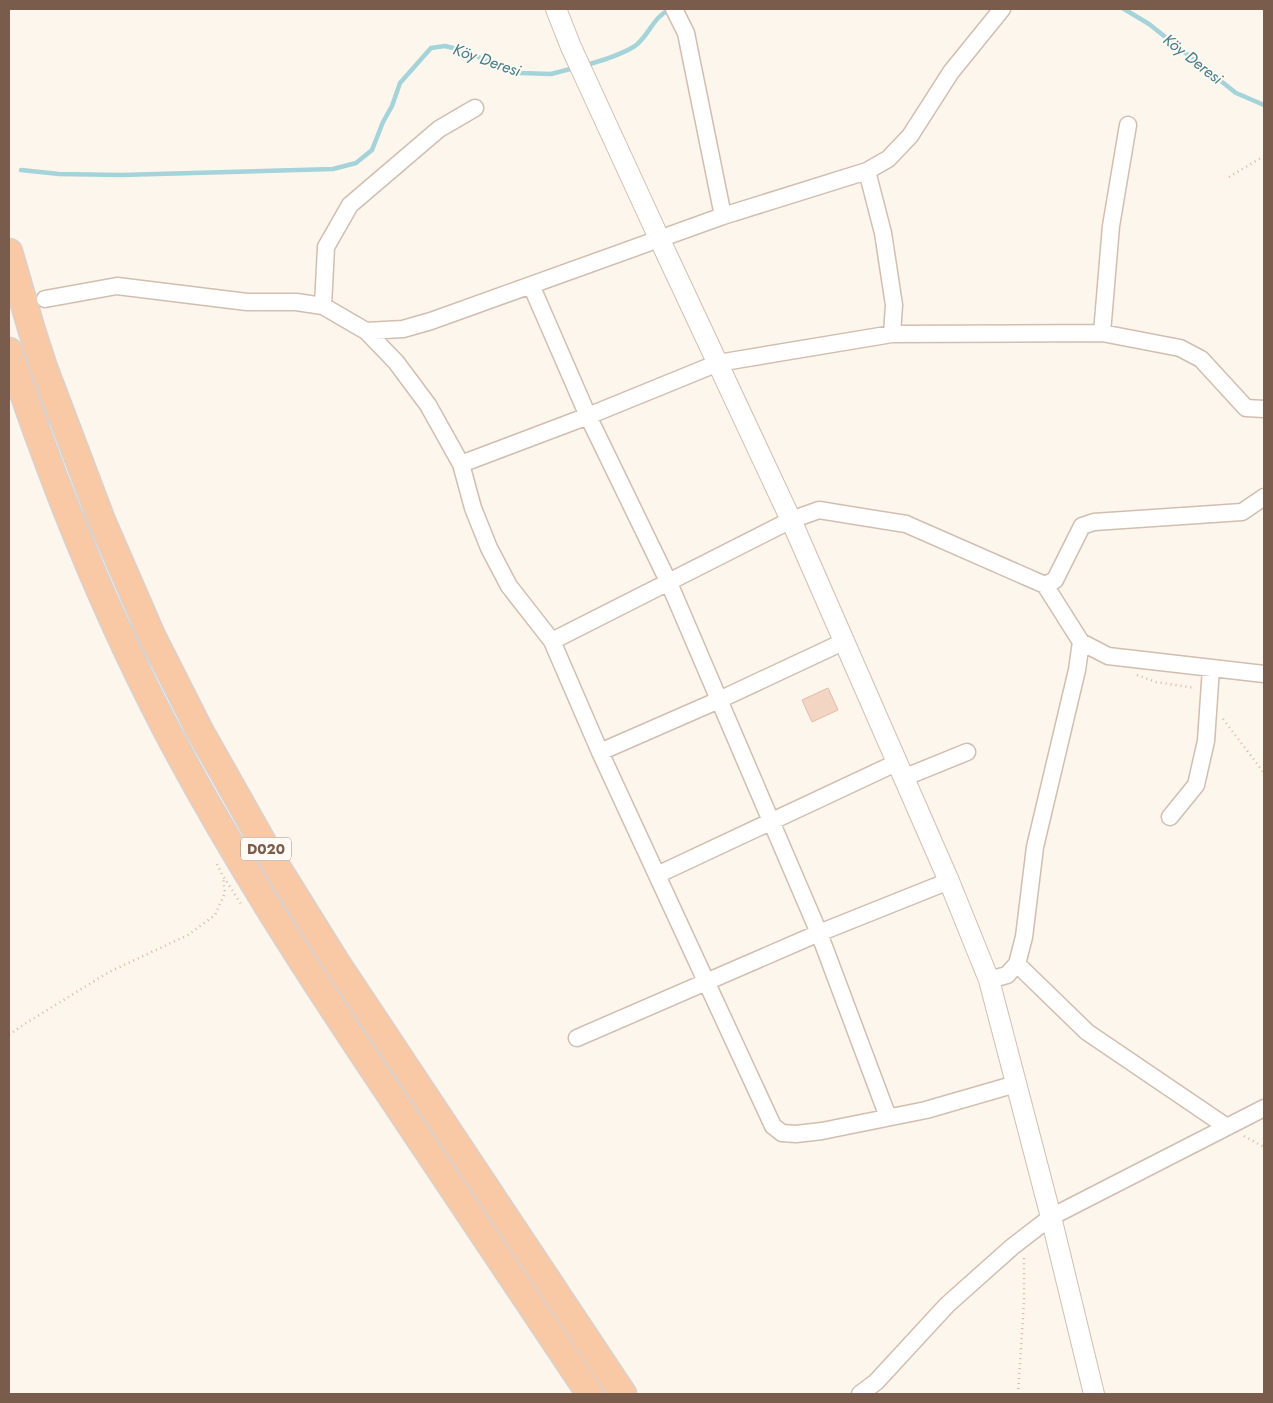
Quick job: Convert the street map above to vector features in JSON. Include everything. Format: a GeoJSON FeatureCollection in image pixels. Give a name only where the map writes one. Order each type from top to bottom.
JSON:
{"type":"FeatureCollection","features":[{"type":"Feature","properties":{"kind":"highway","name":"D020"},"geometry":{"type":"LineString","coordinates":[[9,252],[44,368],[102,522],[152,636],[200,731],[275,864],[331,954],[623,1394]]}},
{"type":"Feature","properties":{"kind":"highway","name":"D020"},"geometry":{"type":"LineString","coordinates":[[9,351],[49,463],[87,559],[149,694],[193,777],[232,847],[301,959],[590,1394]]}},
{"type":"Feature","properties":{"kind":"street"},"geometry":{"type":"LineString","coordinates":[[556,9],[571,47],[791,520],[949,880],[989,980],[1016,1084],[1043,1223],[1094,1394]]}},
{"type":"Feature","properties":{"kind":"street"},"geometry":{"type":"LineString","coordinates":[[674,9],[686,33],[723,216]]}},
{"type":"Feature","properties":{"kind":"street"},"geometry":{"type":"LineString","coordinates":[[366,331],[403,329],[431,321],[659,238],[867,171],[888,159],[910,136],[951,72],[1002,9]]}},
{"type":"Feature","properties":{"kind":"street"},"geometry":{"type":"LineString","coordinates":[[323,306],[326,247],[350,205],[439,129],[475,108]]}},
{"type":"Feature","properties":{"kind":"street"},"geometry":{"type":"LineString","coordinates":[[1102,333],[1111,226],[1128,126]]}},
{"type":"Feature","properties":{"kind":"street"},"geometry":{"type":"LineString","coordinates":[[867,171],[886,251],[894,305],[892,334]]}},
{"type":"Feature","properties":{"kind":"street"},"geometry":{"type":"LineString","coordinates":[[531,285],[588,416],[669,583],[819,933],[888,1117]]}},
{"type":"Feature","properties":{"kind":"street"},"geometry":{"type":"LineString","coordinates":[[46,299],[117,286],[247,302],[296,302],[323,306],[366,331],[396,362],[428,404],[460,464],[473,508],[489,548],[509,586],[552,641],[600,752],[773,1126],[782,1133],[796,1134],[822,1131],[926,1110],[1016,1084]]}},
{"type":"Feature","properties":{"kind":"street"},"geometry":{"type":"LineString","coordinates":[[460,464],[588,416],[718,363],[892,334],[1102,333],[1180,348],[1202,359],[1246,408],[1264,409]]}},
{"type":"Feature","properties":{"kind":"street"},"geometry":{"type":"LineString","coordinates":[[1045,585],[1055,580],[1082,526],[1094,522],[1242,512],[1264,497]]}},
{"type":"Feature","properties":{"kind":"street"},"geometry":{"type":"LineString","coordinates":[[552,641],[791,520],[819,510],[906,524],[1045,585],[1080,642],[1108,656],[1264,674]]}},
{"type":"Feature","properties":{"kind":"street"},"geometry":{"type":"LineString","coordinates":[[600,752],[719,700],[843,642]]}},
{"type":"Feature","properties":{"kind":"street"},"geometry":{"type":"LineString","coordinates":[[989,980],[1007,975],[1017,964],[1024,936],[1034,847],[1077,670],[1080,642]]}},
{"type":"Feature","properties":{"kind":"street"},"geometry":{"type":"LineString","coordinates":[[1170,817],[1196,785],[1206,741],[1211,668]]}},
{"type":"Feature","properties":{"kind":"street"},"geometry":{"type":"LineString","coordinates":[[657,875],[770,822],[900,770],[967,752]]}},
{"type":"Feature","properties":{"kind":"street"},"geometry":{"type":"LineString","coordinates":[[577,1038],[819,933],[949,880]]}},
{"type":"Feature","properties":{"kind":"street"},"geometry":{"type":"LineString","coordinates":[[1017,964],[1087,1032],[1227,1127]]}},
{"type":"Feature","properties":{"kind":"street"},"geometry":{"type":"LineString","coordinates":[[860,1394],[876,1382],[947,1305],[1012,1247],[1043,1223],[1264,1108]]}},
{"type":"Feature","properties":{"kind":"path"},"geometry":{"type":"LineString","coordinates":[[1229,177],[1264,156]]}},
{"type":"Feature","properties":{"kind":"path"},"geometry":{"type":"LineString","coordinates":[[1128,672],[1156,682],[1201,688],[1264,773]]}},
{"type":"Feature","properties":{"kind":"path"},"geometry":{"type":"LineString","coordinates":[[9,1035],[109,972],[188,935],[215,914],[225,893],[223,876]]}},
{"type":"Feature","properties":{"kind":"path"},"geometry":{"type":"LineString","coordinates":[[1227,1127],[1264,1147]]}},
{"type":"Feature","properties":{"kind":"path"},"geometry":{"type":"LineString","coordinates":[[1018,1394],[1024,1302],[1024,1254],[1043,1223]]}},
{"type":"Feature","properties":{"kind":"building"},"geometry":{"type":"Polygon","coordinates":[[[828,688],[838,710],[812,722],[802,700],[828,688]]]}},
{"type":"Feature","properties":{"kind":"waterway","name":"Köy Deresi"},"geometry":{"type":"LineString","coordinates":[[586,65],[624,52],[635,46],[655,21],[671,9]]}},
{"type":"Feature","properties":{"kind":"waterway","name":"Köy Deresi"},"geometry":{"type":"LineString","coordinates":[[1124,9],[1149,24],[1236,93],[1264,105]]}},
{"type":"Feature","properties":{"kind":"waterway"},"geometry":{"type":"LineString","coordinates":[[21,170],[59,174],[121,175],[333,169],[356,163],[372,150],[400,83],[431,48],[445,46],[465,51],[521,73],[551,74],[574,68]]}}]}
